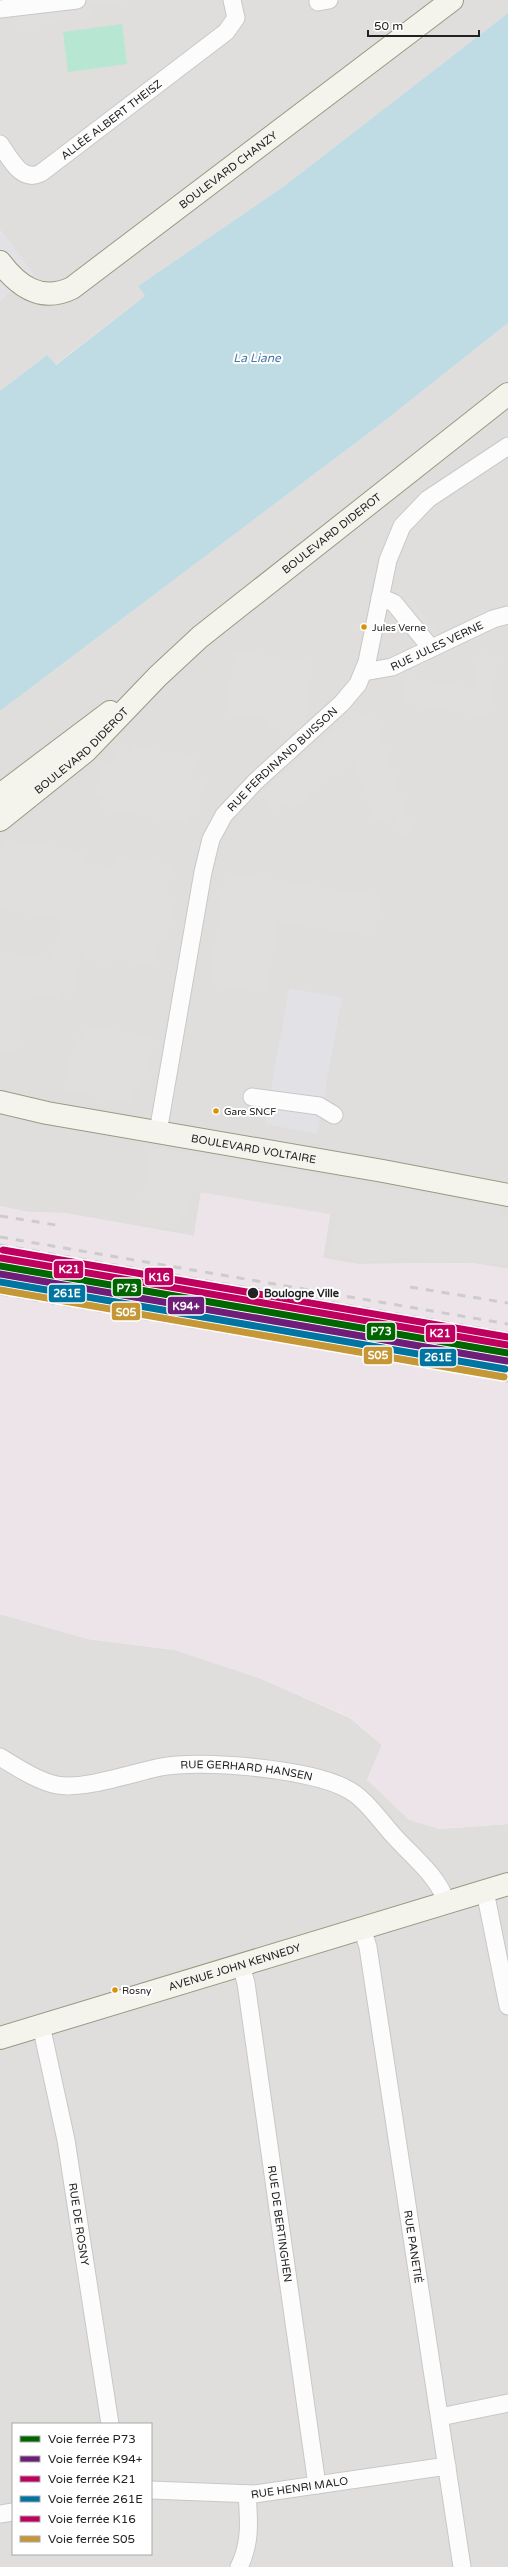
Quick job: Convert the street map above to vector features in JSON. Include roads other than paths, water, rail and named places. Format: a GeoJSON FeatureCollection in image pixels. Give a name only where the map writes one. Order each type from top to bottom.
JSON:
{"type":"FeatureCollection","features":[{"type":"Feature","properties":{"kind":"street"},"geometry":{"type":"LineString","coordinates":[[0,9],[77,0]]}},
{"type":"Feature","properties":{"kind":"street","name":"ALLÉE ALBERT THEISZ"},"geometry":{"type":"LineString","coordinates":[[0,144],[22,173],[27,176],[36,175],[226,32],[236,18],[232,0]]}},
{"type":"Feature","properties":{"kind":"street","name":"BOULEVARD CHANZY"},"geometry":{"type":"LineString","coordinates":[[0,262],[14,279],[33,292],[53,294],[72,288],[452,0]]}},
{"type":"Feature","properties":{"kind":"street","name":"BOULEVARD DIDEROT"},"geometry":{"type":"LineString","coordinates":[[0,795],[158,676],[238,606],[508,394]]}},
{"type":"Feature","properties":{"kind":"street","name":"RUE FERDINAND BUISSON"},"geometry":{"type":"LineString","coordinates":[[159,1126],[203,872],[214,832],[235,802],[349,696],[364,672],[392,546],[407,519],[437,493],[508,446]]}},
{"type":"Feature","properties":{"kind":"street"},"geometry":{"type":"LineString","coordinates":[[380,597],[394,603],[431,648]]}},
{"type":"Feature","properties":{"kind":"street","name":"RUE JULES VERNE"},"geometry":{"type":"LineString","coordinates":[[364,672],[380,671],[392,668],[493,619],[508,615]]}},
{"type":"Feature","properties":{"kind":"street","name":"BOULEVARD DIDEROT"},"geometry":{"type":"LineString","coordinates":[[0,820],[86,751],[158,676]]}},
{"type":"Feature","properties":{"kind":"street","name":"BOULEVARD VOLTAIRE"},"geometry":{"type":"LineString","coordinates":[[0,1088],[40,1100],[159,1126],[508,1195]]}},
{"type":"Feature","properties":{"kind":"street"},"geometry":{"type":"LineString","coordinates":[[252,1096],[319,1106],[334,1115]]}},
{"type":"Feature","properties":{"kind":"street","name":"BOULEVARD VOLTAIRE"},"geometry":{"type":"LineString","coordinates":[[0,1102],[47,1113],[159,1126],[508,1179]]}},
{"type":"Feature","properties":{"kind":"street","name":"RUE GERHARD HANSEN"},"geometry":{"type":"LineString","coordinates":[[0,1757],[44,1781],[64,1786],[81,1785],[162,1767],[195,1763],[298,1774],[329,1782],[344,1787],[360,1799],[436,1882],[446,1902]]}},
{"type":"Feature","properties":{"kind":"street","name":"AVENUE JOHN KENNEDY"},"geometry":{"type":"LineString","coordinates":[[0,2038],[508,1884]]}},
{"type":"Feature","properties":{"kind":"street"},"geometry":{"type":"LineString","coordinates":[[485,1891],[508,2006]]}},
{"type":"Feature","properties":{"kind":"street","name":"RUE PANETIÉ"},"geometry":{"type":"LineString","coordinates":[[362,1928],[368,1947],[462,2567]]}},
{"type":"Feature","properties":{"kind":"street","name":"RUE DE BERTINGHEN"},"geometry":{"type":"LineString","coordinates":[[241,1965],[246,1983],[317,2485]]}},
{"type":"Feature","properties":{"kind":"street","name":"RUE DE ROSNY"},"geometry":{"type":"LineString","coordinates":[[41,2026],[65,2134],[110,2423]]}},
{"type":"Feature","properties":{"kind":"street"},"geometry":{"type":"LineString","coordinates":[[440,2417],[508,2403]]}},
{"type":"Feature","properties":{"kind":"street","name":"RUE HENRI MALO"},"geometry":{"type":"LineString","coordinates":[[152,2490],[247,2494],[447,2466]]}},
{"type":"Feature","properties":{"kind":"street"},"geometry":{"type":"LineString","coordinates":[[239,2567],[245,2554],[249,2534],[247,2494]]}},
{"type":"Feature","properties":{"kind":"street"},"geometry":{"type":"LineString","coordinates":[[0,2514],[12,2512]]}},
{"type":"Feature","properties":{"kind":"water","name":"La Liane"},"geometry":{"type":"Polygon","coordinates":[[[508,13],[508,323],[382,423],[0,711],[0,391],[47,355],[56,365],[145,296],[138,286],[283,187],[508,13]]]}},
{"type":"Feature","properties":{"kind":"railway"},"geometry":{"type":"LineString","coordinates":[[0,1216],[56,1225]]}},
{"type":"Feature","properties":{"kind":"railway"},"geometry":{"type":"LineString","coordinates":[[0,1237],[508,1324]]}},
{"type":"Feature","properties":{"kind":"railway"},"geometry":{"type":"LineString","coordinates":[[0,1245],[508,1333]]}},
{"type":"Feature","properties":{"kind":"railway"},"geometry":{"type":"LineString","coordinates":[[410,1287],[508,1303]]}},
{"type":"Feature","properties":{"kind":"railway"},"geometry":{"type":"LineString","coordinates":[[0,1294],[508,1381]]}},
{"type":"Feature","properties":{"kind":"rail line","name":"K16"},"geometry":{"type":"LineString","coordinates":[[3,1250],[508,1337]]}},
{"type":"Feature","properties":{"kind":"rail line","name":"K21"},"geometry":{"type":"LineString","coordinates":[[1,1258],[508,1345]]}},
{"type":"Feature","properties":{"kind":"rail line","name":"P73"},"geometry":{"type":"LineString","coordinates":[[0,1266],[508,1353]]}},
{"type":"Feature","properties":{"kind":"rail line","name":"K94+"},"geometry":{"type":"LineString","coordinates":[[0,1274],[507,1361]]}},
{"type":"Feature","properties":{"kind":"rail line","name":"261E"},"geometry":{"type":"LineString","coordinates":[[0,1282],[505,1369]]}},
{"type":"Feature","properties":{"kind":"rail line","name":"S05"},"geometry":{"type":"LineString","coordinates":[[0,1290],[504,1377]]}},
{"type":"Feature","properties":{"kind":"place","name":"Jules Verne"},"geometry":{"type":"Point","coordinates":[364,627]}},
{"type":"Feature","properties":{"kind":"place","name":"Gare SNCF"},"geometry":{"type":"Point","coordinates":[216,1111]}},
{"type":"Feature","properties":{"kind":"place","name":"Boulogne Ville"},"geometry":{"type":"Point","coordinates":[253,1293]}},
{"type":"Feature","properties":{"kind":"place","name":"Rosny"},"geometry":{"type":"Point","coordinates":[115,1990]}}]}
